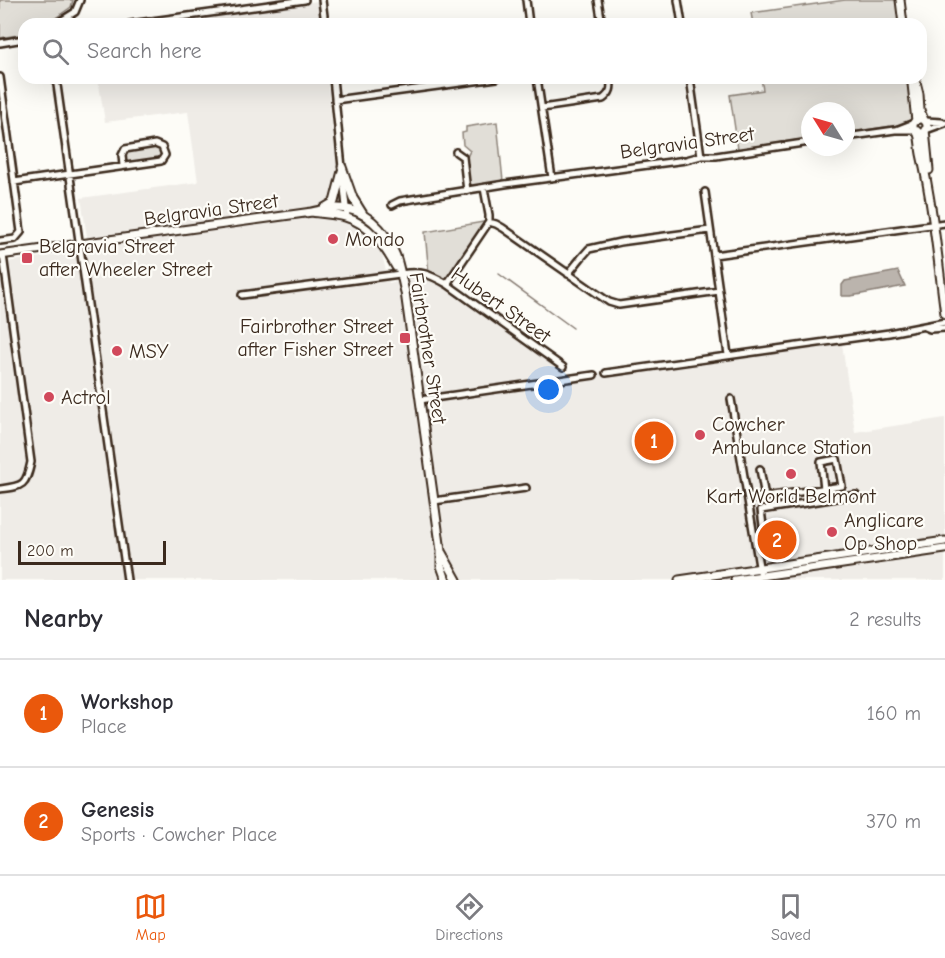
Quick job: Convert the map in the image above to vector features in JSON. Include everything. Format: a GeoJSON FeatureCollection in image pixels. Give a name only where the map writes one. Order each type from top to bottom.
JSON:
{"type":"FeatureCollection","features":[{"type":"Feature","properties":{"kind":"main road"},"geometry":{"type":"LineString","coordinates":[[902,0],[904,18]]}},
{"type":"Feature","properties":{"kind":"main road"},"geometry":{"type":"LineString","coordinates":[[913,84],[920,150],[938,224],[945,314]]}},
{"type":"Feature","properties":{"kind":"main road"},"geometry":{"type":"LineString","coordinates":[[915,84],[920,98],[920,110],[927,125],[926,144],[945,282]]}},
{"type":"Feature","properties":{"kind":"main road"},"geometry":{"type":"LineString","coordinates":[[916,126],[920,119],[925,121]]}},
{"type":"Feature","properties":{"kind":"main road"},"geometry":{"type":"LineString","coordinates":[[916,126],[920,133],[926,130]]}},
{"type":"Feature","properties":{"kind":"main road"},"geometry":{"type":"LineString","coordinates":[[322,210],[334,202],[342,169]]}},
{"type":"Feature","properties":{"kind":"main road"},"geometry":{"type":"LineString","coordinates":[[342,169],[353,198],[364,215]]}},
{"type":"Feature","properties":{"kind":"main road","name":"Fairbrother Street"},"geometry":{"type":"LineString","coordinates":[[312,212],[346,208],[364,215],[378,227],[392,246],[397,258],[405,292],[444,578]]}},
{"type":"Feature","properties":{"kind":"main road","name":"Belgravia Street"},"geometry":{"type":"LineString","coordinates":[[1,255],[312,212],[347,217],[366,227],[383,245],[400,274]]}},
{"type":"Feature","properties":{"kind":"main road"},"geometry":{"type":"LineString","coordinates":[[735,580],[760,573],[945,541]]}},
{"type":"Feature","properties":{"kind":"main road"},"geometry":{"type":"LineString","coordinates":[[679,580],[760,573],[945,549]]}},
{"type":"Feature","properties":{"kind":"main road","name":"Fairbrother Street"},"geometry":{"type":"LineString","coordinates":[[441,551],[457,580]]}},
{"type":"Feature","properties":{"kind":"street"},"geometry":{"type":"LineString","coordinates":[[66,18],[75,12],[80,0]]}},
{"type":"Feature","properties":{"kind":"street"},"geometry":{"type":"LineString","coordinates":[[174,18],[305,0]]}},
{"type":"Feature","properties":{"kind":"street"},"geometry":{"type":"LineString","coordinates":[[322,0],[325,18]]}},
{"type":"Feature","properties":{"kind":"street"},"geometry":{"type":"LineString","coordinates":[[526,0],[528,18]]}},
{"type":"Feature","properties":{"kind":"street"},"geometry":{"type":"LineString","coordinates":[[598,0],[601,18]]}},
{"type":"Feature","properties":{"kind":"street"},"geometry":{"type":"LineString","coordinates":[[678,0],[681,18]]}},
{"type":"Feature","properties":{"kind":"street"},"geometry":{"type":"LineString","coordinates":[[0,43],[18,40]]}},
{"type":"Feature","properties":{"kind":"street"},"geometry":{"type":"LineString","coordinates":[[0,77],[21,232],[15,239],[0,241]]}},
{"type":"Feature","properties":{"kind":"street"},"geometry":{"type":"LineString","coordinates":[[57,84],[127,580]]}},
{"type":"Feature","properties":{"kind":"street"},"geometry":{"type":"LineString","coordinates":[[334,84],[347,217]]}},
{"type":"Feature","properties":{"kind":"street"},"geometry":{"type":"LineString","coordinates":[[335,100],[453,84]]}},
{"type":"Feature","properties":{"kind":"street"},"geometry":{"type":"LineString","coordinates":[[538,84],[552,178]]}},
{"type":"Feature","properties":{"kind":"street"},"geometry":{"type":"LineString","coordinates":[[542,108],[603,99],[609,94],[611,84]]}},
{"type":"Feature","properties":{"kind":"street"},"geometry":{"type":"LineString","coordinates":[[691,84],[701,156]]}},
{"type":"Feature","properties":{"kind":"street"},"geometry":{"type":"LineString","coordinates":[[925,121],[944,123]]}},
{"type":"Feature","properties":{"kind":"street"},"geometry":{"type":"LineString","coordinates":[[926,130],[944,123]]}},
{"type":"Feature","properties":{"kind":"street"},"geometry":{"type":"LineString","coordinates":[[855,136],[916,126]]}},
{"type":"Feature","properties":{"kind":"street","name":"Belgravia Street"},"geometry":{"type":"LineString","coordinates":[[392,204],[484,188],[801,143]]}},
{"type":"Feature","properties":{"kind":"street"},"geometry":{"type":"LineString","coordinates":[[14,182],[161,161],[165,154],[162,147],[155,144],[125,149],[122,155],[123,166]]}},
{"type":"Feature","properties":{"kind":"street"},"geometry":{"type":"LineString","coordinates":[[467,151],[463,157],[467,191]]}},
{"type":"Feature","properties":{"kind":"street"},"geometry":{"type":"LineString","coordinates":[[456,152],[463,157]]}},
{"type":"Feature","properties":{"kind":"street"},"geometry":{"type":"LineString","coordinates":[[447,284],[489,222],[484,188]]}},
{"type":"Feature","properties":{"kind":"street"},"geometry":{"type":"LineString","coordinates":[[705,192],[728,355]]}},
{"type":"Feature","properties":{"kind":"street"},"geometry":{"type":"LineString","coordinates":[[489,222],[503,228],[609,302],[619,305],[719,291]]}},
{"type":"Feature","properties":{"kind":"street"},"geometry":{"type":"LineString","coordinates":[[714,255],[938,224]]}},
{"type":"Feature","properties":{"kind":"street"},"geometry":{"type":"LineString","coordinates":[[568,274],[589,249],[620,242],[710,230]]}},
{"type":"Feature","properties":{"kind":"street"},"geometry":{"type":"LineString","coordinates":[[0,489],[18,487],[27,479],[31,462],[1,255]]}},
{"type":"Feature","properties":{"kind":"street","name":"Hubert Street"},"geometry":{"type":"LineString","coordinates":[[242,295],[422,272],[447,284],[563,367]]}},
{"type":"Feature","properties":{"kind":"street"},"geometry":{"type":"LineString","coordinates":[[606,373],[925,327],[945,322]]}},
{"type":"Feature","properties":{"kind":"street"},"geometry":{"type":"LineString","coordinates":[[925,327],[945,328]]}},
{"type":"Feature","properties":{"kind":"street"},"geometry":{"type":"LineString","coordinates":[[420,400],[594,375]]}},
{"type":"Feature","properties":{"kind":"street"},"geometry":{"type":"LineString","coordinates":[[731,399],[760,573]]}},
{"type":"Feature","properties":{"kind":"street"},"geometry":{"type":"LineString","coordinates":[[748,500],[765,497],[824,489],[842,486],[837,459],[821,462],[824,489]]}},
{"type":"Feature","properties":{"kind":"street"},"geometry":{"type":"LineString","coordinates":[[760,469],[765,497]]}},
{"type":"Feature","properties":{"kind":"street"},"geometry":{"type":"LineString","coordinates":[[434,501],[526,488]]}},
{"type":"Feature","properties":{"kind":"street"},"geometry":{"type":"LineString","coordinates":[[750,513],[856,495]]}},
{"type":"Feature","properties":{"kind":"street"},"geometry":{"type":"LineString","coordinates":[[761,510],[765,549]]}},
{"type":"Feature","properties":{"kind":"shaded area"},"geometry":{"type":"Polygon","coordinates":[[[0,0],[73,0],[71,7],[55,18],[18,18],[18,35],[0,38],[0,0]]]}},
{"type":"Feature","properties":{"kind":"shaded area"},"geometry":{"type":"Polygon","coordinates":[[[845,0],[897,0],[899,18],[752,18],[751,13],[845,0]]]}},
{"type":"Feature","properties":{"kind":"shaded area"},"geometry":{"type":"Polygon","coordinates":[[[318,1],[320,18],[202,18],[318,1]]]}},
{"type":"Feature","properties":{"kind":"shaded area"},"geometry":{"type":"Polygon","coordinates":[[[99,84],[328,84],[343,222],[354,225],[369,238],[382,255],[389,283],[421,276],[444,287],[567,376],[842,344],[855,432],[945,418],[945,580],[0,580],[0,263],[89,250],[81,198],[198,182],[188,112],[105,122],[99,84]]]}},
{"type":"Feature","properties":{"kind":"shaded area"},"geometry":{"type":"Polygon","coordinates":[[[762,84],[908,84],[913,118],[909,123],[855,132],[855,102],[801,102],[801,139],[738,149],[730,95],[763,90],[762,84]]]}},
{"type":"Feature","properties":{"kind":"shaded area"},"geometry":{"type":"Polygon","coordinates":[[[497,122],[503,181],[472,186],[467,178],[466,169],[470,151],[463,145],[462,133],[466,132],[466,127],[497,122]]]}},
{"type":"Feature","properties":{"kind":"shaded area"},"geometry":{"type":"Polygon","coordinates":[[[155,144],[162,147],[164,155],[161,160],[123,166],[125,149],[155,144]]]}},
{"type":"Feature","properties":{"kind":"shaded area"},"geometry":{"type":"Polygon","coordinates":[[[489,221],[447,284],[429,274],[425,232],[489,221]]]}},
{"type":"Feature","properties":{"kind":"shaded area"},"geometry":{"type":"Polygon","coordinates":[[[898,271],[905,286],[842,296],[842,285],[845,281],[898,271]]]}},
{"type":"Feature","properties":{"kind":"waterway"},"geometry":{"type":"LineString","coordinates":[[499,274],[573,328]]}},
{"type":"Feature","properties":{"kind":"place","name":"Mondo"},"geometry":{"type":"Point","coordinates":[333,239]}},
{"type":"Feature","properties":{"kind":"place","name":"Belgravia Street after Wheeler Street"},"geometry":{"type":"Point","coordinates":[27,258]}},
{"type":"Feature","properties":{"kind":"place","name":"Fairbrother Street after Fisher Street"},"geometry":{"type":"Point","coordinates":[405,338]}},
{"type":"Feature","properties":{"kind":"place","name":"MSY"},"geometry":{"type":"Point","coordinates":[117,351]}},
{"type":"Feature","properties":{"kind":"place","name":"Actrol"},"geometry":{"type":"Point","coordinates":[49,397]}},
{"type":"Feature","properties":{"kind":"place","name":"Cowcher Ambulance Station"},"geometry":{"type":"Point","coordinates":[700,435]}},
{"type":"Feature","properties":{"kind":"place","name":"Workshop"},"geometry":{"type":"Point","coordinates":[654,441]}},
{"type":"Feature","properties":{"kind":"place","name":"Kart World Belmont"},"geometry":{"type":"Point","coordinates":[791,474]}},
{"type":"Feature","properties":{"kind":"place","name":"Anglicare Op Shop"},"geometry":{"type":"Point","coordinates":[832,532]}},
{"type":"Feature","properties":{"kind":"place","name":"Genesis"},"geometry":{"type":"Point","coordinates":[777,540]}}]}
